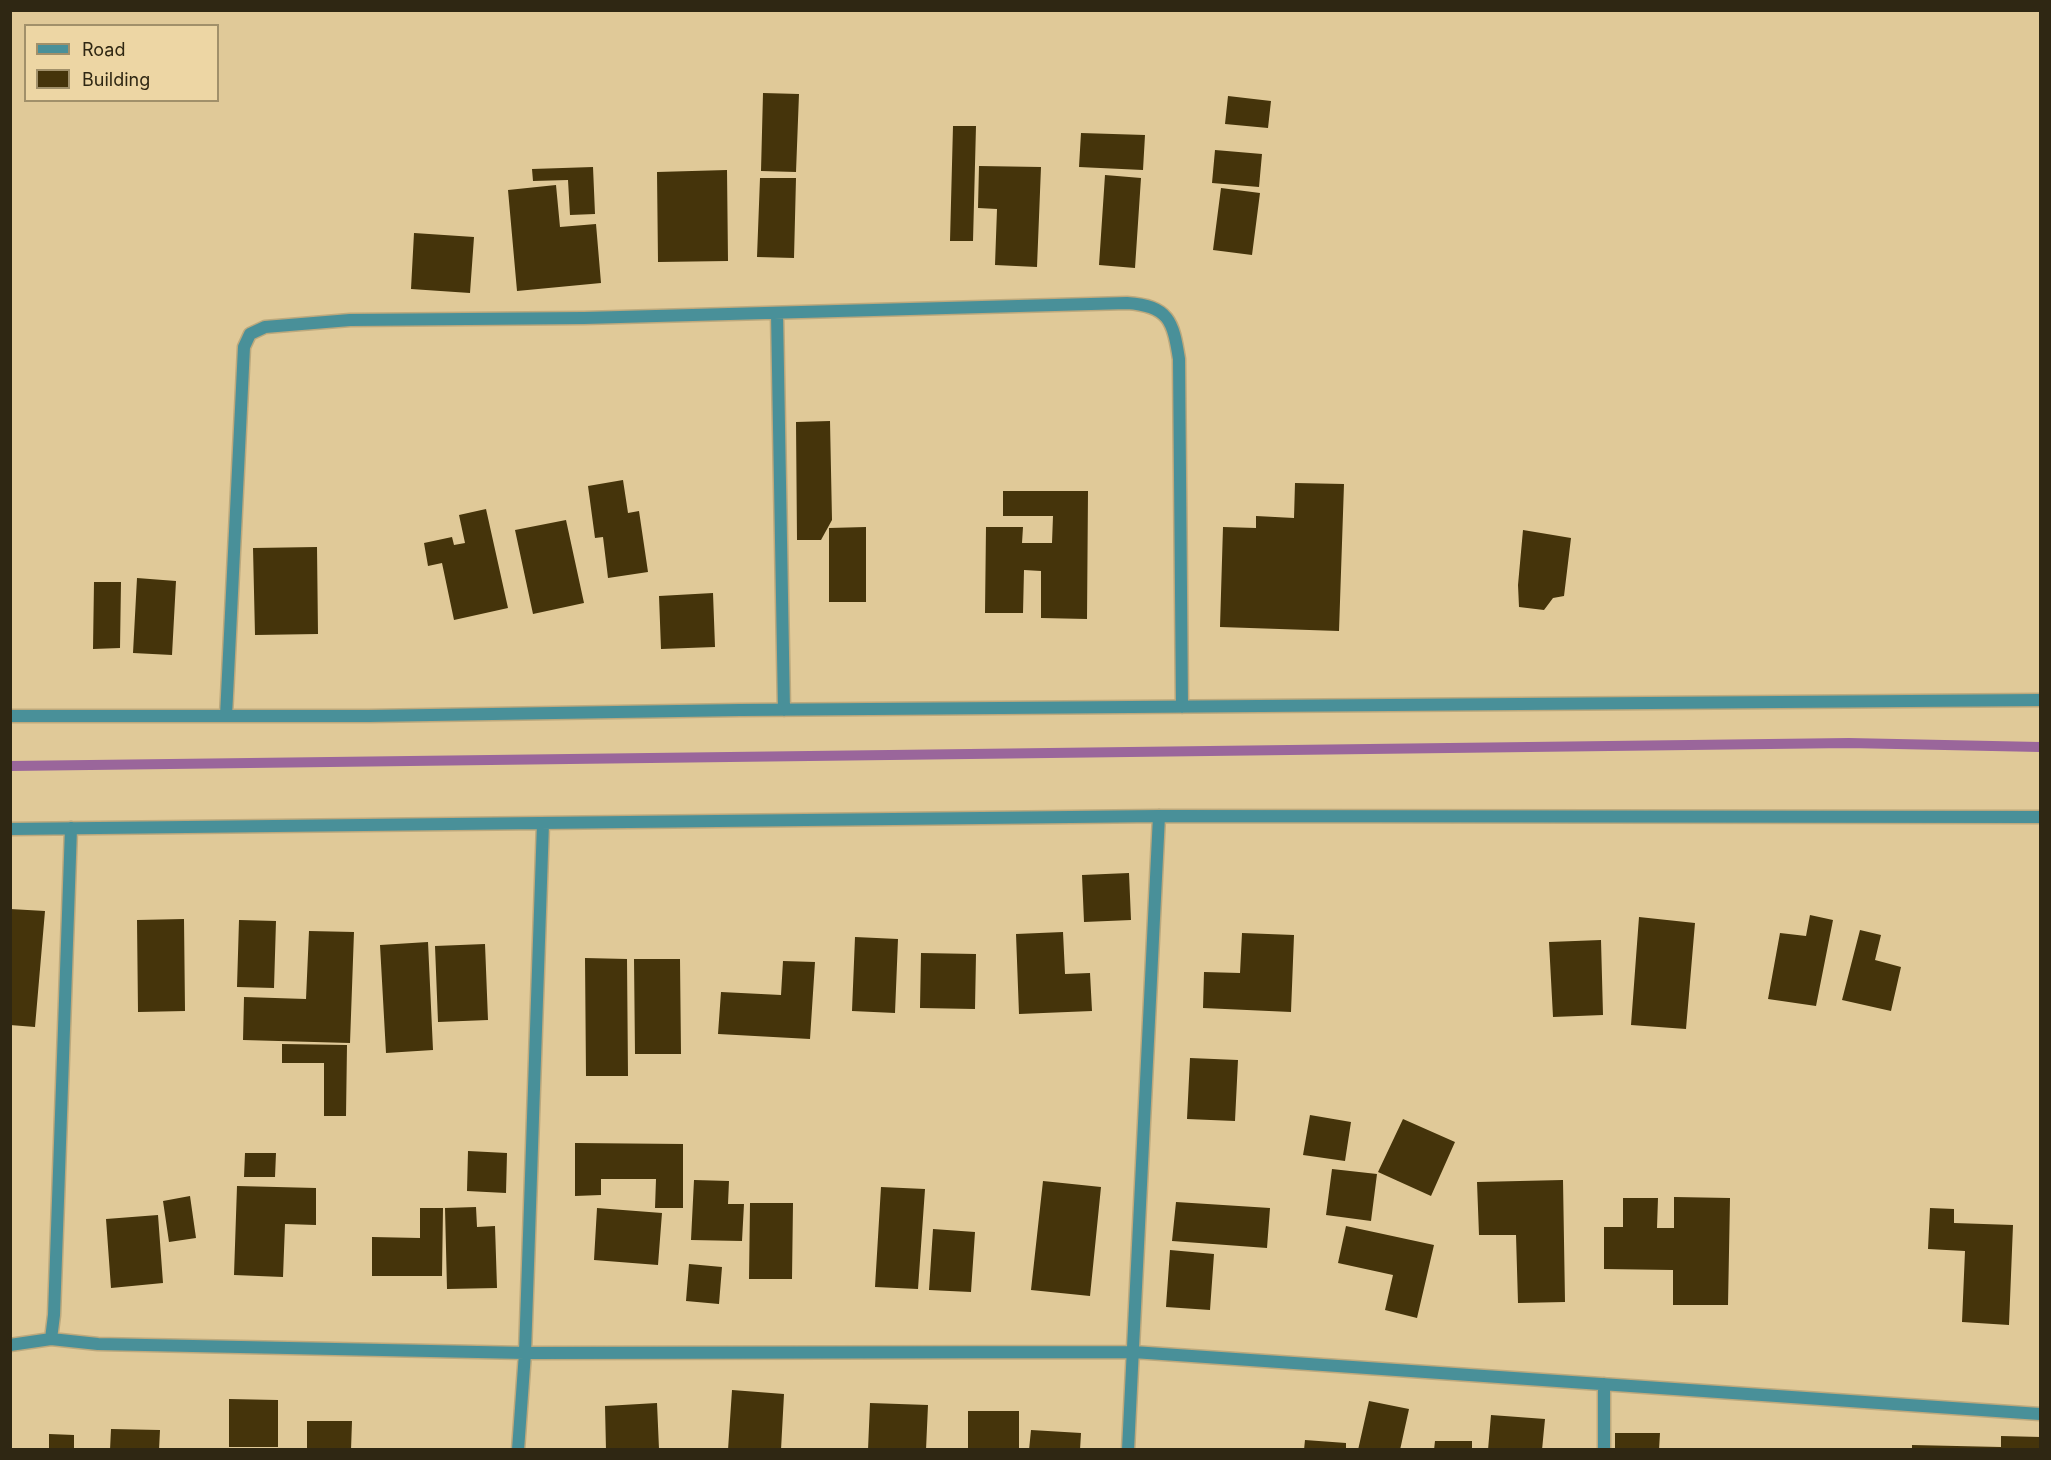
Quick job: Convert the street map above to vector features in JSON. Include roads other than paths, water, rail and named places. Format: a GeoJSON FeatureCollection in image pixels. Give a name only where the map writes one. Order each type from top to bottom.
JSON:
{"type":"FeatureCollection","features":[{"type":"Feature","properties":{"kind":"street"},"geometry":{"type":"LineString","coordinates":[[225,716],[244,347],[250,334],[265,327],[350,320],[777,313],[1127,303],[1149,305],[1166,315],[1175,333],[1179,360],[1182,707]]}},
{"type":"Feature","properties":{"kind":"street"},"geometry":{"type":"LineString","coordinates":[[777,313],[784,710]]}},
{"type":"Feature","properties":{"kind":"street"},"geometry":{"type":"LineString","coordinates":[[10,716],[2040,700]]}},
{"type":"Feature","properties":{"kind":"street"},"geometry":{"type":"LineString","coordinates":[[10,829],[1159,816],[2040,818]]}},
{"type":"Feature","properties":{"kind":"street"},"geometry":{"type":"LineString","coordinates":[[1128,1449],[1159,816]]}},
{"type":"Feature","properties":{"kind":"street"},"geometry":{"type":"LineString","coordinates":[[518,1449],[525,1353],[543,823]]}},
{"type":"Feature","properties":{"kind":"street"},"geometry":{"type":"LineString","coordinates":[[51,1339],[71,828]]}},
{"type":"Feature","properties":{"kind":"street"},"geometry":{"type":"LineString","coordinates":[[10,1346],[51,1339],[98,1344],[525,1353],[1133,1352],[2040,1414]]}},
{"type":"Feature","properties":{"kind":"street"},"geometry":{"type":"LineString","coordinates":[[1604,1384],[1604,1449]]}},
{"type":"Feature","properties":{"kind":"waterway"},"geometry":{"type":"LineString","coordinates":[[10,766],[1849,743],[2040,747]]}}]}
